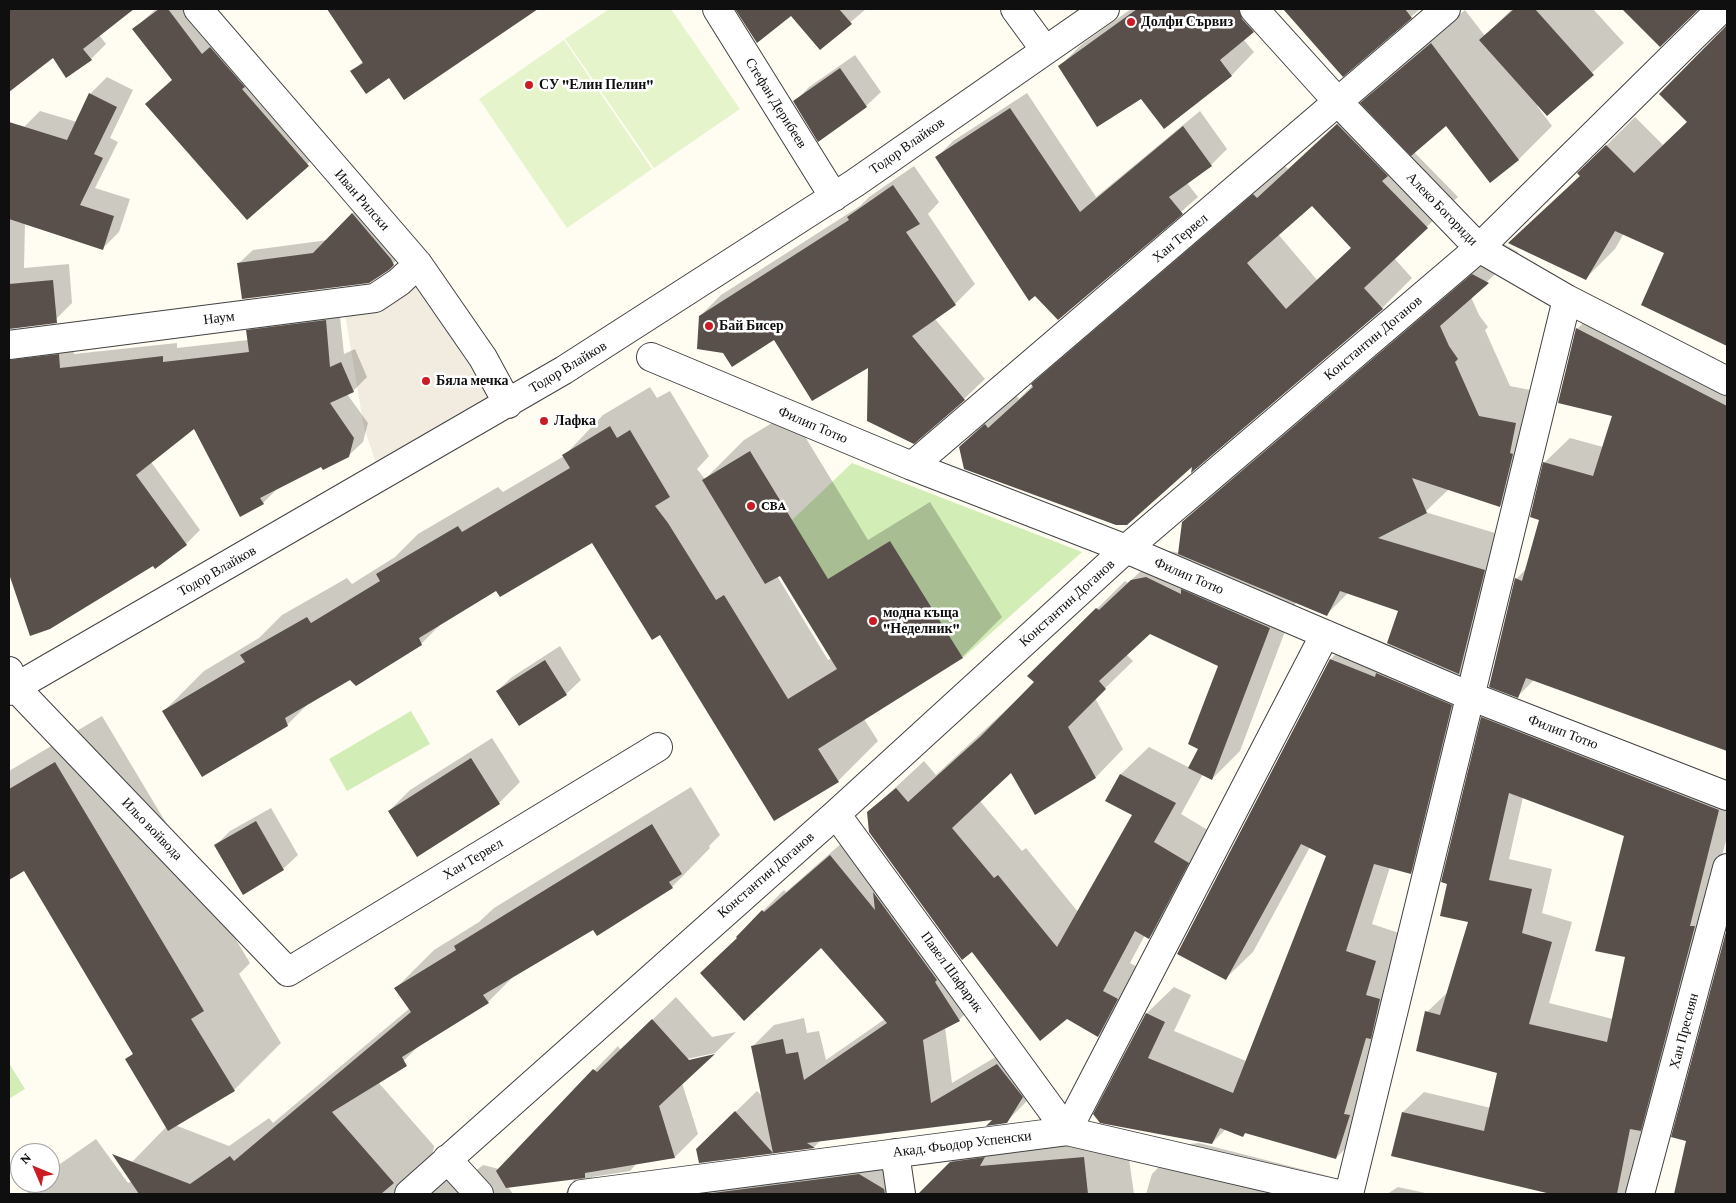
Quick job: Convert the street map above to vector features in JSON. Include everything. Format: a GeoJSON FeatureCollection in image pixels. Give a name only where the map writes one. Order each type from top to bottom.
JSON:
{"type":"FeatureCollection","features":[{"type":"Feature","properties":{"kind":"street","name":"Иван Рилски"},"geometry":{"type":"LineString","coordinates":[[198,9],[418,264],[483,358],[508,404]]}},
{"type":"Feature","properties":{"kind":"street","name":"Стефан Дерибеев"},"geometry":{"type":"LineString","coordinates":[[717,9],[834,196]]}},
{"type":"Feature","properties":{"kind":"street"},"geometry":{"type":"LineString","coordinates":[[1015,9],[1045,50]]}},
{"type":"Feature","properties":{"kind":"street","name":"Тодор Влайков"},"geometry":{"type":"LineString","coordinates":[[11,682],[508,404],[612,341],[834,196],[1105,9]]}},
{"type":"Feature","properties":{"kind":"street","name":"Алеко Богориди"},"geometry":{"type":"LineString","coordinates":[[1254,9],[1339,103],[1479,248],[1566,299],[1727,381]]}},
{"type":"Feature","properties":{"kind":"street","name":"Хан Тервел"},"geometry":{"type":"LineString","coordinates":[[912,466],[1339,103],[1446,9]]}},
{"type":"Feature","properties":{"kind":"street","name":"Константин Доганов"},"geometry":{"type":"LineString","coordinates":[[409,1194],[836,814],[1126,549],[1479,248],[1721,9]]}},
{"type":"Feature","properties":{"kind":"street","name":"Наум"},"geometry":{"type":"LineString","coordinates":[[9,345],[375,298],[399,282],[418,264]]}},
{"type":"Feature","properties":{"kind":"street"},"geometry":{"type":"LineString","coordinates":[[1349,1194],[1566,299]]}},
{"type":"Feature","properties":{"kind":"street","name":"Филип Тотю"},"geometry":{"type":"LineString","coordinates":[[651,356],[912,466],[1126,549],[1470,696],[1727,796]]}},
{"type":"Feature","properties":{"kind":"street"},"geometry":{"type":"LineString","coordinates":[[1067,1131],[1325,634]]}},
{"type":"Feature","properties":{"kind":"street","name":"Ильо войвода"},"geometry":{"type":"LineString","coordinates":[[11,682],[288,972]]}},
{"type":"Feature","properties":{"kind":"street","name":"Хан Тервел"},"geometry":{"type":"LineString","coordinates":[[288,972],[658,747]]}},
{"type":"Feature","properties":{"kind":"street","name":"Павел Шафарик"},"geometry":{"type":"LineString","coordinates":[[836,814],[1067,1131]]}},
{"type":"Feature","properties":{"kind":"street","name":"Хан Пресиян"},"geometry":{"type":"LineString","coordinates":[[1640,1194],[1727,868]]}},
{"type":"Feature","properties":{"kind":"street","name":"Акад. Фьодор Успенски"},"geometry":{"type":"LineString","coordinates":[[582,1194],[1067,1131],[1338,1194]]}},
{"type":"Feature","properties":{"kind":"street"},"geometry":{"type":"LineString","coordinates":[[895,1152],[901,1194]]}},
{"type":"Feature","properties":{"kind":"street"},"geometry":{"type":"LineString","coordinates":[[447,1159],[479,1194]]}},
{"type":"Feature","properties":{"kind":"green space"},"geometry":{"type":"Polygon","coordinates":[[[609,9],[671,9],[740,109],[654,168],[565,39],[609,9]]]}},
{"type":"Feature","properties":{"kind":"green space"},"geometry":{"type":"Polygon","coordinates":[[[564,40],[652,169],[567,228],[479,99],[564,40]]]}},
{"type":"Feature","properties":{"kind":"green space"},"geometry":{"type":"Polygon","coordinates":[[[852,463],[1082,552],[963,658],[890,541],[822,583],[792,520],[852,463]]]}},
{"type":"Feature","properties":{"kind":"green space"},"geometry":{"type":"Polygon","coordinates":[[[411,711],[430,744],[347,791],[329,759],[411,711]]]}},
{"type":"Feature","properties":{"kind":"green space"},"geometry":{"type":"Polygon","coordinates":[[[9,1063],[25,1089],[9,1099],[9,1063]]]}},
{"type":"Feature","properties":{"kind":"shaded area","name":"Бяла мечка"},"geometry":{"type":"Polygon","coordinates":[[[418,264],[508,404],[381,477],[364,428],[343,302],[418,264]]]}},
{"type":"Feature","properties":{"kind":"building"},"geometry":{"type":"Polygon","coordinates":[[[9,9],[134,9],[83,49],[92,60],[66,78],[53,58],[9,92],[9,9]]]}},
{"type":"Feature","properties":{"kind":"building"},"geometry":{"type":"Polygon","coordinates":[[[159,9],[168,9],[202,54],[210,47],[245,87],[242,89],[309,166],[247,220],[145,104],[172,80],[132,29],[159,9]]]}},
{"type":"Feature","properties":{"kind":"building"},"geometry":{"type":"Polygon","coordinates":[[[327,9],[538,9],[404,100],[389,78],[366,94],[350,71],[363,63],[327,9]]]}},
{"type":"Feature","properties":{"kind":"building"},"geometry":{"type":"Polygon","coordinates":[[[735,9],[839,9],[852,24],[820,50],[791,16],[757,43],[735,9]]]}},
{"type":"Feature","properties":{"kind":"building"},"geometry":{"type":"Polygon","coordinates":[[[1137,9],[1239,9],[1242,19],[1254,32],[1220,60],[1232,76],[1164,129],[1141,99],[1097,127],[1058,66],[1137,9]]]}},
{"type":"Feature","properties":{"kind":"building"},"geometry":{"type":"Polygon","coordinates":[[[1283,9],[1405,9],[1412,18],[1343,77],[1283,9]]]}},
{"type":"Feature","properties":{"kind":"building"},"geometry":{"type":"Polygon","coordinates":[[[1514,9],[1535,9],[1594,75],[1547,116],[1479,40],[1514,9]]]}},
{"type":"Feature","properties":{"kind":"building"},"geometry":{"type":"Polygon","coordinates":[[[1622,9],[1699,9],[1660,47],[1622,9]]]}},
{"type":"Feature","properties":{"kind":"building"},"geometry":{"type":"Polygon","coordinates":[[[1727,25],[1727,346],[1641,305],[1664,253],[1615,231],[1586,280],[1508,243],[1580,176],[1577,173],[1606,145],[1634,173],[1687,122],[1659,94],[1727,25]]]}},
{"type":"Feature","properties":{"kind":"building"},"geometry":{"type":"Polygon","coordinates":[[[1431,43],[1519,160],[1490,183],[1446,126],[1411,156],[1360,103],[1431,43]]]}},
{"type":"Feature","properties":{"kind":"building"},"geometry":{"type":"Polygon","coordinates":[[[840,68],[867,107],[818,142],[793,101],[840,68]]]}},
{"type":"Feature","properties":{"kind":"building"},"geometry":{"type":"Polygon","coordinates":[[[89,93],[117,107],[94,154],[103,158],[80,205],[114,216],[103,250],[9,219],[9,122],[67,140],[89,93]]]}},
{"type":"Feature","properties":{"kind":"building"},"geometry":{"type":"Polygon","coordinates":[[[1010,108],[1080,212],[1183,126],[1212,166],[1169,197],[1183,214],[1058,320],[1035,296],[1029,301],[935,157],[1010,108]]]}},
{"type":"Feature","properties":{"kind":"building"},"geometry":{"type":"Polygon","coordinates":[[[1337,124],[1388,176],[1382,181],[1428,228],[1364,288],[1383,309],[1191,473],[1192,467],[1127,525],[1116,525],[964,469],[959,447],[985,424],[988,428],[1033,387],[1031,384],[1253,194],[1257,198],[1337,124]],[[1312,206],[1247,263],[1286,309],[1351,248],[1312,206]]]}},
{"type":"Feature","properties":{"kind":"building"},"geometry":{"type":"Polygon","coordinates":[[[893,185],[920,224],[906,232],[956,305],[912,336],[965,400],[914,444],[867,421],[868,368],[812,401],[774,340],[732,367],[723,353],[697,349],[699,316],[849,220],[847,217],[893,185]]]}},
{"type":"Feature","properties":{"kind":"building"},"geometry":{"type":"Polygon","coordinates":[[[352,213],[391,259],[394,265],[389,270],[369,283],[242,299],[237,263],[313,253],[352,213]]]}},
{"type":"Feature","properties":{"kind":"building"},"geometry":{"type":"Polygon","coordinates":[[[1472,274],[1489,283],[1440,326],[1449,346],[1458,359],[1455,362],[1479,416],[1516,423],[1510,453],[1513,454],[1500,507],[1412,478],[1427,513],[1378,538],[1485,570],[1459,674],[1387,643],[1398,611],[1340,591],[1327,616],[1178,554],[1182,522],[1472,274]]]}},
{"type":"Feature","properties":{"kind":"building"},"geometry":{"type":"Polygon","coordinates":[[[53,280],[57,323],[9,329],[9,284],[53,280]]]}},
{"type":"Feature","properties":{"kind":"building"},"geometry":{"type":"Polygon","coordinates":[[[326,320],[330,367],[341,362],[354,392],[330,403],[354,438],[349,457],[323,470],[321,467],[260,498],[264,504],[240,517],[194,429],[136,475],[187,545],[155,569],[153,566],[50,629],[30,636],[9,574],[9,360],[59,354],[60,368],[163,356],[163,362],[249,352],[246,330],[326,320]]]}},
{"type":"Feature","properties":{"kind":"building"},"geometry":{"type":"Polygon","coordinates":[[[1576,328],[1727,406],[1727,751],[1526,678],[1518,698],[1489,687],[1515,578],[1522,581],[1539,520],[1530,517],[1543,462],[1593,476],[1612,416],[1558,403],[1576,328]]]}},
{"type":"Feature","properties":{"kind":"building"},"geometry":{"type":"Polygon","coordinates":[[[610,426],[617,438],[630,430],[670,497],[655,506],[668,523],[716,600],[724,595],[788,699],[837,669],[780,576],[765,584],[702,480],[750,451],[828,579],[890,541],[963,658],[818,749],[839,782],[774,821],[660,635],[652,640],[592,543],[500,597],[496,591],[419,638],[422,645],[356,686],[350,680],[285,718],[288,726],[202,777],[162,711],[245,662],[240,655],[307,617],[311,623],[380,581],[376,574],[458,526],[462,532],[570,468],[562,455],[610,426]]]}},
{"type":"Feature","properties":{"kind":"building"},"geometry":{"type":"Polygon","coordinates":[[[1146,577],[1181,594],[1181,589],[1270,628],[1212,780],[1188,768],[1198,749],[1188,744],[1218,666],[1150,634],[1099,681],[1106,689],[1068,727],[1096,778],[1035,815],[1011,773],[952,828],[994,878],[998,875],[1057,947],[1132,815],[1105,801],[1120,774],[1176,803],[1154,842],[1189,863],[1149,939],[1135,931],[1103,991],[1118,999],[1098,1037],[1067,1019],[1040,1041],[972,952],[962,960],[869,832],[867,812],[896,788],[908,802],[981,736],[1034,682],[1027,676],[1096,608],[1099,610],[1131,580],[1146,577]]]}},
{"type":"Feature","properties":{"kind":"building"},"geometry":{"type":"Polygon","coordinates":[[[1330,659],[1375,677],[1376,673],[1452,705],[1411,874],[1374,864],[1346,951],[1376,961],[1366,995],[1380,999],[1371,1039],[1366,1038],[1344,1114],[1350,1115],[1336,1159],[1245,1133],[1243,1137],[1220,1128],[1212,1144],[1100,1123],[1093,1114],[1146,1013],[1165,1022],[1148,1058],[1233,1093],[1326,856],[1301,844],[1226,980],[1177,954],[1330,659]]]}},
{"type":"Feature","properties":{"kind":"building"},"geometry":{"type":"Polygon","coordinates":[[[545,660],[567,695],[519,726],[496,691],[545,660]]]}},
{"type":"Feature","properties":{"kind":"building"},"geometry":{"type":"Polygon","coordinates":[[[1481,717],[1719,810],[1690,926],[1695,926],[1641,1131],[1630,1129],[1617,1194],[1551,1194],[1391,1156],[1402,1112],[1484,1131],[1497,1073],[1416,1051],[1425,1011],[1440,1015],[1468,922],[1440,916],[1447,884],[1441,882],[1481,717]],[[1509,793],[1489,880],[1532,889],[1522,933],[1552,942],[1529,1024],[1607,1042],[1625,957],[1595,951],[1624,836],[1509,793]]]}},
{"type":"Feature","properties":{"kind":"building"},"geometry":{"type":"Polygon","coordinates":[[[471,758],[500,804],[417,857],[388,811],[471,758]]]}},
{"type":"Feature","properties":{"kind":"building"},"geometry":{"type":"Polygon","coordinates":[[[55,762],[204,1011],[191,1019],[235,1091],[168,1131],[125,1059],[133,1054],[24,871],[9,880],[9,789],[55,762]]]}},
{"type":"Feature","properties":{"kind":"building"},"geometry":{"type":"Polygon","coordinates":[[[256,821],[284,870],[243,895],[214,845],[256,821]]]}},
{"type":"Feature","properties":{"kind":"building"},"geometry":{"type":"Polygon","coordinates":[[[652,824],[682,874],[669,882],[673,888],[597,936],[593,930],[483,995],[489,1003],[402,1057],[407,1066],[332,1112],[394,1183],[381,1194],[139,1194],[112,1154],[190,1184],[230,1156],[234,1161],[411,1012],[394,988],[456,950],[454,946],[652,824]]]}},
{"type":"Feature","properties":{"kind":"building"},"geometry":{"type":"Polygon","coordinates":[[[830,855],[875,910],[873,892],[937,980],[935,982],[960,1021],[923,1040],[931,1103],[997,1064],[1023,1097],[1007,1123],[986,1126],[992,1120],[807,1143],[815,1148],[699,1163],[696,1149],[735,1111],[773,1153],[751,1046],[783,1039],[786,1054],[798,1052],[804,1080],[887,1023],[821,948],[744,1021],[700,973],[737,938],[762,910],[764,912],[830,855]]]}},
{"type":"Feature","properties":{"kind":"building"},"geometry":{"type":"Polygon","coordinates":[[[1726,932],[1727,1194],[1674,1194],[1686,1141],[1671,1137],[1726,932]]]}},
{"type":"Feature","properties":{"kind":"building"},"geometry":{"type":"Polygon","coordinates":[[[652,1019],[689,1060],[715,1054],[659,1106],[675,1158],[585,1173],[585,1178],[506,1188],[496,1171],[593,1069],[597,1072],[652,1019]]]}},
{"type":"Feature","properties":{"kind":"building"},"geometry":{"type":"Polygon","coordinates":[[[985,1157],[980,1166],[1084,1157],[1088,1194],[918,1194],[950,1162],[985,1157]]]}},
{"type":"Feature","properties":{"kind":"building"},"geometry":{"type":"Polygon","coordinates":[[[859,1174],[884,1189],[885,1194],[705,1194],[859,1174]]]}},
{"type":"Feature","properties":{"kind":"place","name":"Долфи Сървиз"},"geometry":{"type":"Point","coordinates":[1131,22]}},
{"type":"Feature","properties":{"kind":"place","name":"СУ \"Елин Пелин\""},"geometry":{"type":"Point","coordinates":[529,85]}},
{"type":"Feature","properties":{"kind":"place","name":"Бай Бисер"},"geometry":{"type":"Point","coordinates":[709,326]}},
{"type":"Feature","properties":{"kind":"place","name":"Бяла мечка"},"geometry":{"type":"Point","coordinates":[426,381]}},
{"type":"Feature","properties":{"kind":"place","name":"Лафка"},"geometry":{"type":"Point","coordinates":[544,421]}},
{"type":"Feature","properties":{"kind":"place","name":"CBA"},"geometry":{"type":"Point","coordinates":[751,506]}},
{"type":"Feature","properties":{"kind":"place","name":"модна къща \"Неделник\""},"geometry":{"type":"Point","coordinates":[873,621]}}]}
